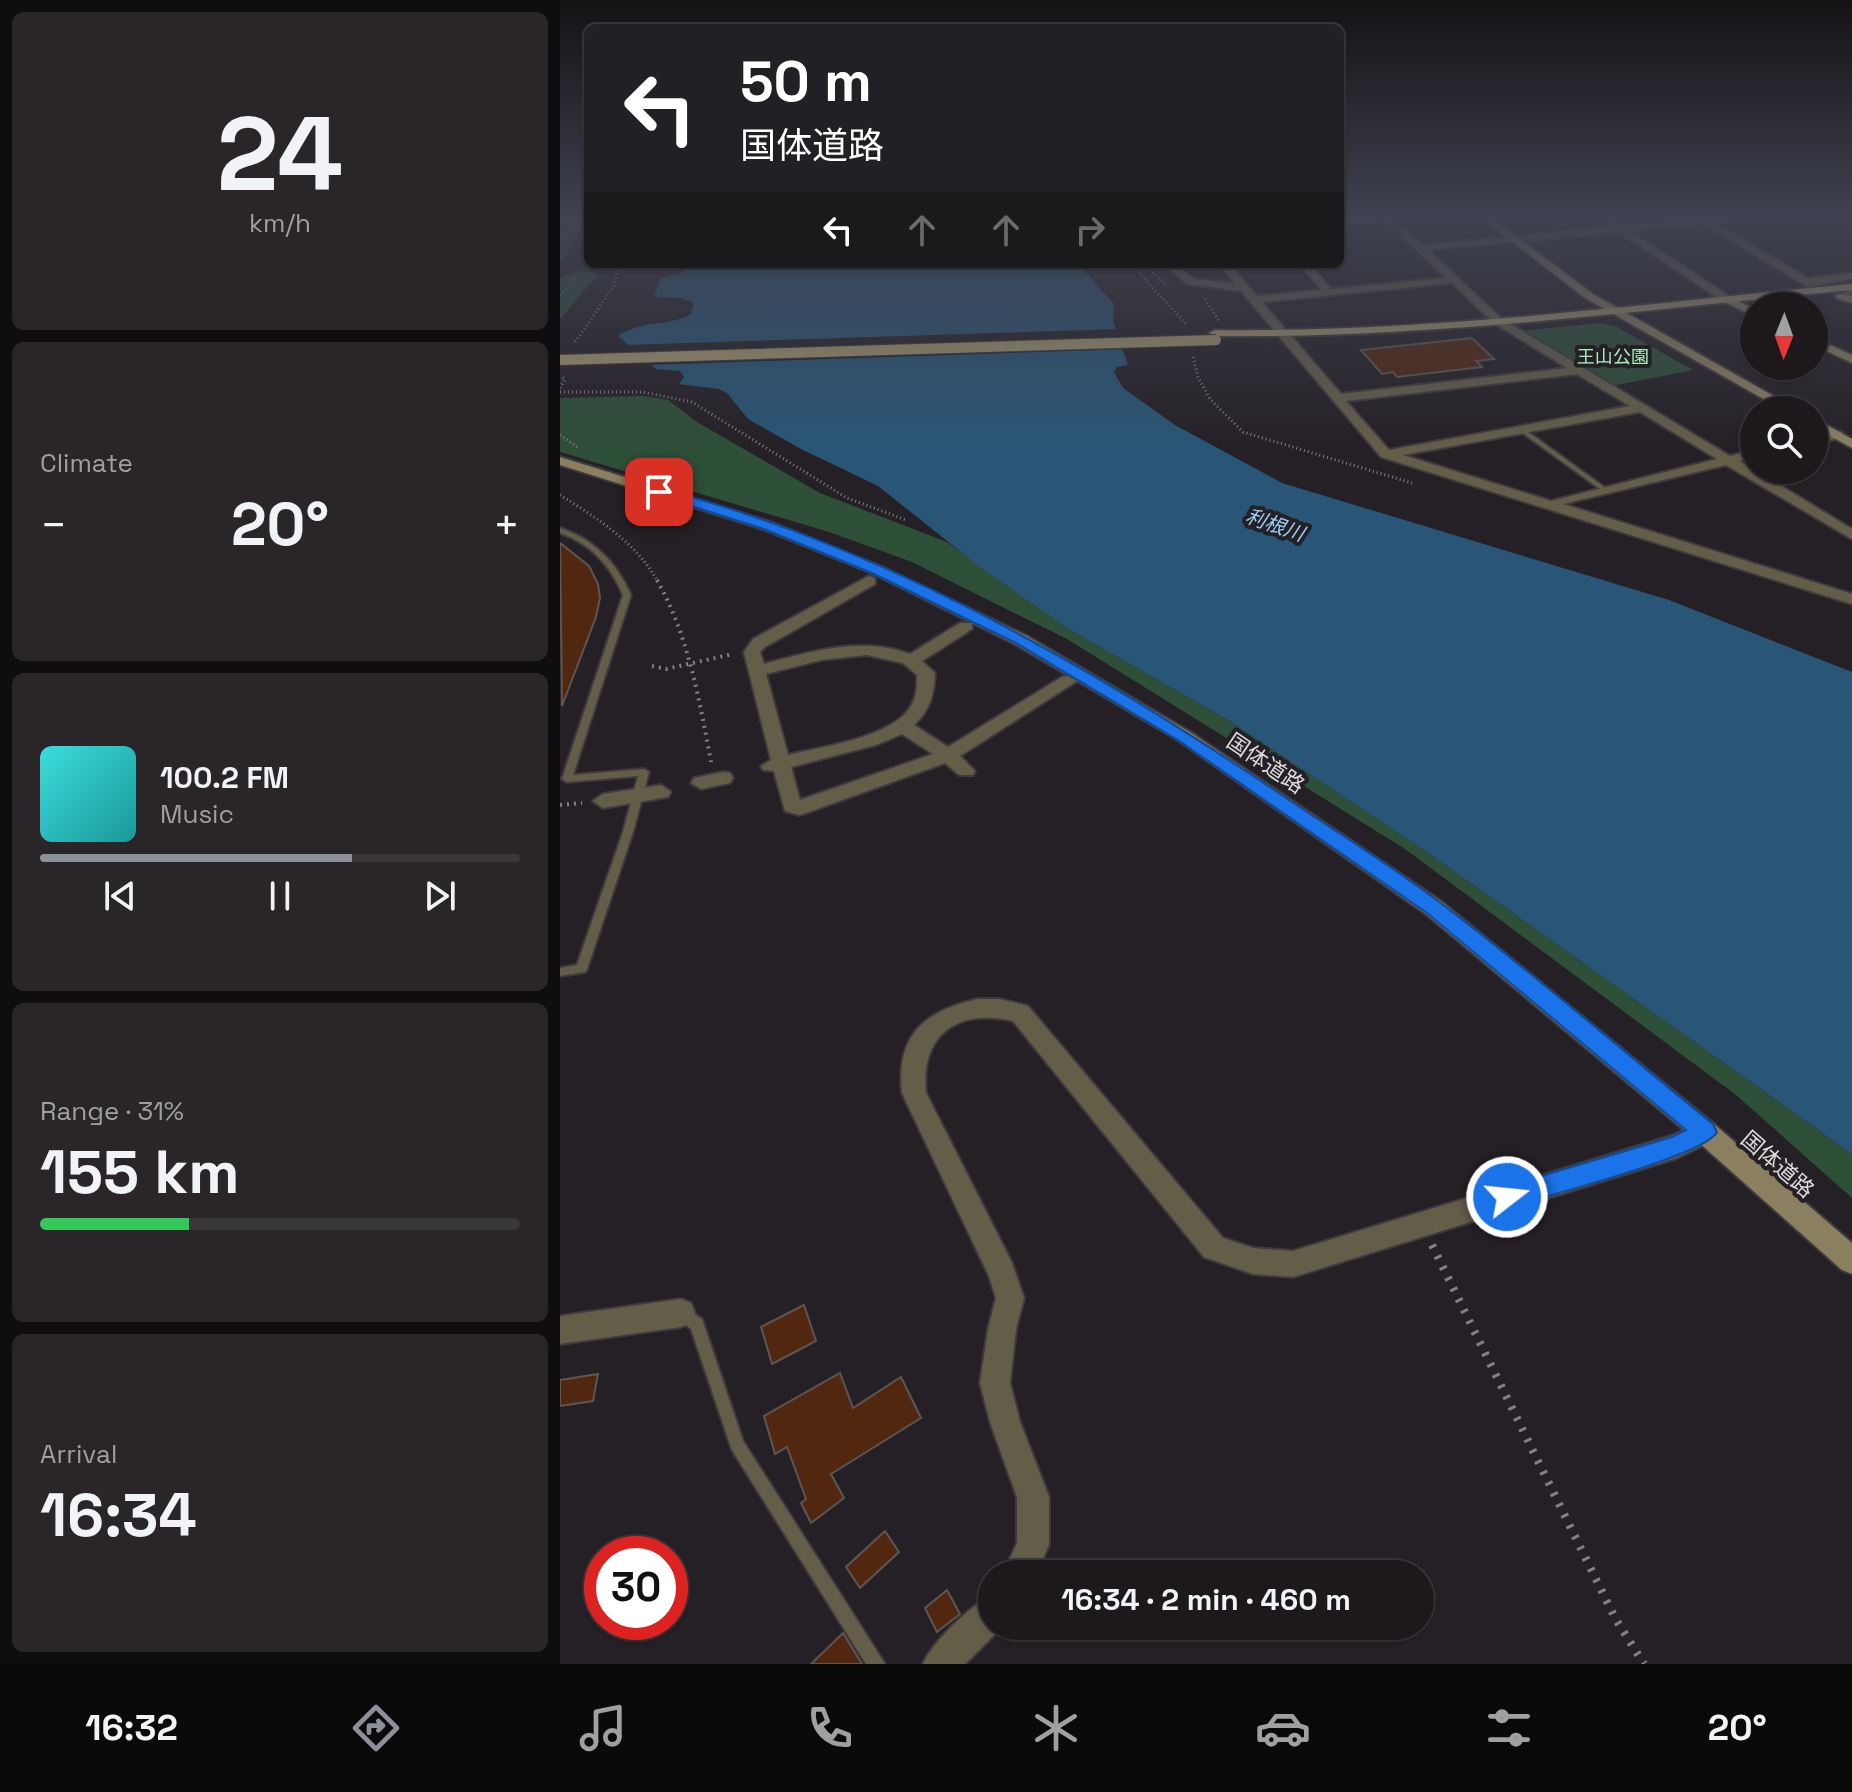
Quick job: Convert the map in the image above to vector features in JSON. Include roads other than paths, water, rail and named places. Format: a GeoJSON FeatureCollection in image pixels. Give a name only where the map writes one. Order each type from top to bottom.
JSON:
{"type":"FeatureCollection","features":[{"type":"Feature","properties":{"kind":"main road"},"geometry":{"type":"LineString","coordinates":[[564,352],[1216,336],[1267,338],[1283,334],[1613,311],[1765,293]]}},
{"type":"Feature","properties":{"kind":"main road"},"geometry":{"type":"LineString","coordinates":[[560,360],[1216,336]]}},
{"type":"Feature","properties":{"kind":"street"},"geometry":{"type":"LineString","coordinates":[[1249,293],[1386,454],[1852,599]]}},
{"type":"Feature","properties":{"kind":"street"},"geometry":{"type":"LineString","coordinates":[[1256,299],[1321,293]]}},
{"type":"Feature","properties":{"kind":"street"},"geometry":{"type":"LineString","coordinates":[[1466,293],[1498,321],[1852,535]]}},
{"type":"Feature","properties":{"kind":"street"},"geometry":{"type":"LineString","coordinates":[[1588,293],[1613,311],[1767,396]]}},
{"type":"Feature","properties":{"kind":"street"},"geometry":{"type":"LineString","coordinates":[[1716,293],[1740,306]]}},
{"type":"Feature","properties":{"kind":"street"},"geometry":{"type":"LineString","coordinates":[[1828,348],[1852,359]]}},
{"type":"Feature","properties":{"kind":"street"},"geometry":{"type":"LineString","coordinates":[[1338,398],[1578,370]]}},
{"type":"Feature","properties":{"kind":"street"},"geometry":{"type":"LineString","coordinates":[[1386,454],[1642,408]]}},
{"type":"Feature","properties":{"kind":"street"},"geometry":{"type":"LineString","coordinates":[[1828,430],[1852,444]]}},
{"type":"Feature","properties":{"kind":"street"},"geometry":{"type":"LineString","coordinates":[[1828,437],[1852,432]]}},
{"type":"Feature","properties":{"kind":"street"},"geometry":{"type":"LineString","coordinates":[[1554,506],[1558,501],[1602,488],[1740,457]]}},
{"type":"Feature","properties":{"kind":"street","name":"国体道路"},"geometry":{"type":"LineString","coordinates":[[560,461],[768,526],[877,570],[1021,640],[1184,736],[1434,908],[1705,1132],[1852,1261]]}},
{"type":"Feature","properties":{"kind":"street"},"geometry":{"type":"LineString","coordinates":[[869,581],[759,643],[752,652],[776,765],[792,806],[799,808],[948,755],[1068,681]]}},
{"type":"Feature","properties":{"kind":"street"},"geometry":{"type":"LineString","coordinates":[[911,661],[966,626]]}},
{"type":"Feature","properties":{"kind":"street"},"geometry":{"type":"LineString","coordinates":[[757,671],[846,652],[890,653],[911,661],[926,673],[925,697],[917,712],[902,726],[878,738],[776,765]]}},
{"type":"Feature","properties":{"kind":"street"},"geometry":{"type":"LineString","coordinates":[[902,726],[948,755],[966,771]]}},
{"type":"Feature","properties":{"kind":"street"},"geometry":{"type":"LineString","coordinates":[[603,801],[661,792]]}},
{"type":"Feature","properties":{"kind":"street"},"geometry":{"type":"LineString","coordinates":[[1026,1560],[1033,1544],[1033,1497],[1005,1422],[995,1383],[1002,1329],[1010,1298],[1002,1273],[914,1093],[909,1072],[912,1055],[924,1034],[945,1019],[973,1008],[1000,1005],[1020,1013],[1214,1248],[1253,1261],[1293,1264],[1421,1222],[1677,1146],[1705,1132]]}},
{"type":"Feature","properties":{"kind":"street"},"geometry":{"type":"LineString","coordinates":[[560,1330],[681,1313]]}},
{"type":"Feature","properties":{"kind":"street"},"geometry":{"type":"LineString","coordinates":[[940,1664],[978,1627]]}},
{"type":"Feature","properties":{"kind":"lane"},"geometry":{"type":"LineString","coordinates":[[1522,430],[1602,488]]}},
{"type":"Feature","properties":{"kind":"lane"},"geometry":{"type":"LineString","coordinates":[[560,530],[588,544],[612,564],[627,595],[567,779],[644,772],[581,969],[560,972]]}},
{"type":"Feature","properties":{"kind":"lane"},"geometry":{"type":"LineString","coordinates":[[681,1313],[697,1324],[737,1445],[876,1664]]}},
{"type":"Feature","properties":{"kind":"water","name":"利根川"},"geometry":{"type":"Polygon","coordinates":[[[655,293],[1104,293],[1114,304],[1113,321],[1128,365],[1117,367],[1114,372],[1123,388],[1175,425],[1282,483],[1669,600],[1852,672],[1852,1154],[1424,850],[1226,719],[1070,630],[980,567],[878,486],[748,419],[727,393],[719,389],[679,384],[684,377],[680,371],[656,369],[618,336],[635,328],[682,318],[691,314],[694,303],[681,298],[654,297],[655,293]]]}},
{"type":"Feature","properties":{"kind":"park label","name":"王山公園"},"geometry":{"type":"Point","coordinates":[1613,356]}}]}
